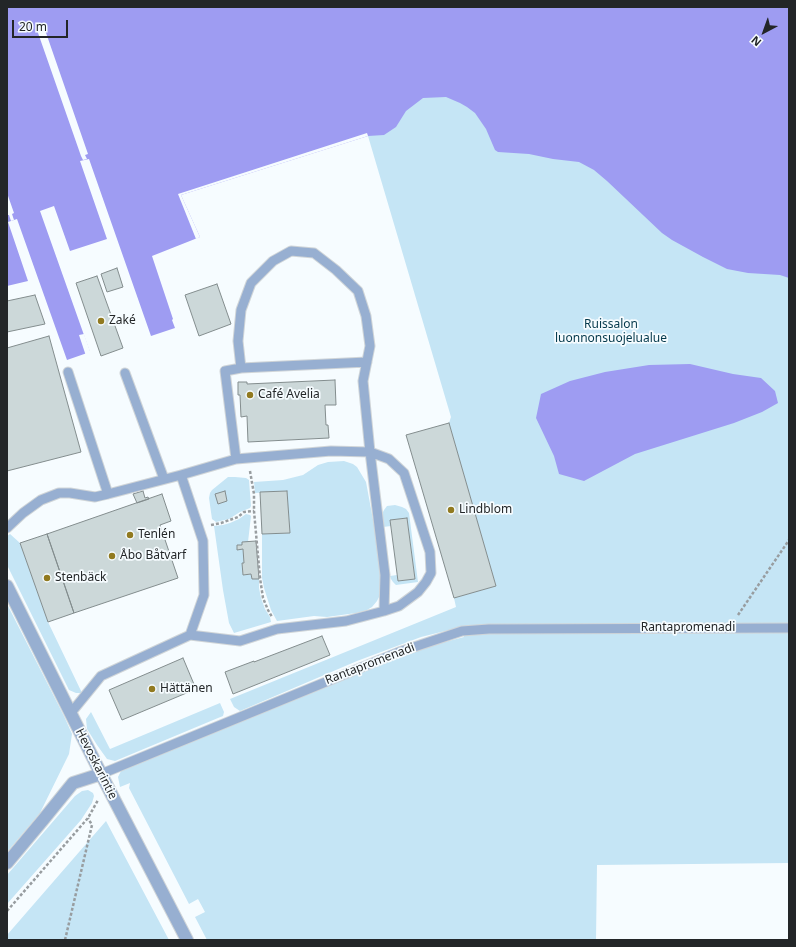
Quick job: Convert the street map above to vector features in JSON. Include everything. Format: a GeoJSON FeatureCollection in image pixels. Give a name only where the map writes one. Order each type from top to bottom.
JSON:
{"type":"FeatureCollection","features":[{"type":"Feature","properties":{"kind":"street","name":"Hevoskarintie"},"geometry":{"type":"LineString","coordinates":[[7,586],[70,714],[187,940]]}},
{"type":"Feature","properties":{"kind":"street","name":"Rantapromenadi"},"geometry":{"type":"LineString","coordinates":[[7,864],[73,783],[101,774]]}},
{"type":"Feature","properties":{"kind":"lane"},"geometry":{"type":"LineString","coordinates":[[241,368],[238,341],[241,310],[251,283],[273,261],[291,251],[314,253],[336,270],[358,291],[366,316],[370,346],[363,381],[385,575],[384,610]]}},
{"type":"Feature","properties":{"kind":"lane"},"geometry":{"type":"LineString","coordinates":[[236,459],[225,371],[241,368],[367,362]]}},
{"type":"Feature","properties":{"kind":"lane"},"geometry":{"type":"LineString","coordinates":[[68,372],[108,494]]}},
{"type":"Feature","properties":{"kind":"lane"},"geometry":{"type":"LineString","coordinates":[[125,373],[164,479]]}},
{"type":"Feature","properties":{"kind":"lane"},"geometry":{"type":"LineString","coordinates":[[7,528],[23,513],[41,500],[59,493],[70,493],[95,497],[236,459],[331,451],[370,452],[389,459],[404,472],[430,552],[431,573],[418,592],[398,606],[346,621],[277,629],[240,641],[190,634],[101,676],[70,714]]}},
{"type":"Feature","properties":{"kind":"lane"},"geometry":{"type":"LineString","coordinates":[[181,475],[203,540],[204,595],[190,634]]}},
{"type":"Feature","properties":{"kind":"lane","name":"Rantapromenadi"},"geometry":{"type":"LineString","coordinates":[[101,774],[399,652],[462,631],[489,629],[789,628]]}},
{"type":"Feature","properties":{"kind":"path"},"geometry":{"type":"LineString","coordinates":[[251,481],[254,494],[254,511],[263,598],[272,616]]}},
{"type":"Feature","properties":{"kind":"path"},"geometry":{"type":"LineString","coordinates":[[199,527],[221,523],[238,517],[244,512],[254,511]]}},
{"type":"Feature","properties":{"kind":"path"},"geometry":{"type":"LineString","coordinates":[[730,627],[789,540]]}},
{"type":"Feature","properties":{"kind":"path"},"geometry":{"type":"LineString","coordinates":[[7,911],[88,818],[100,797],[101,774]]}},
{"type":"Feature","properties":{"kind":"path"},"geometry":{"type":"LineString","coordinates":[[65,940],[92,825],[88,818]]}},
{"type":"Feature","properties":{"kind":"green space","name":"Ruissalon luonnonsuojelualue"},"geometry":{"type":"Polygon","coordinates":[[[506,43],[789,219],[789,863],[597,865],[596,940],[207,940],[195,917],[205,912],[198,899],[189,904],[129,788],[130,783],[120,787],[118,777],[121,771],[333,684],[437,644],[464,637],[461,627],[421,637],[357,661],[240,711],[234,707],[230,699],[456,607],[454,598],[496,586],[449,423],[451,417],[368,136],[347,71],[506,43]]]}},
{"type":"Feature","properties":{"kind":"green space"},"geometry":{"type":"Polygon","coordinates":[[[344,461],[357,467],[366,482],[374,525],[382,588],[381,593],[372,607],[356,613],[327,617],[314,616],[277,621],[271,610],[262,578],[262,534],[290,533],[287,491],[255,493],[254,482],[283,480],[303,475],[318,465],[328,462],[344,461]]]}},
{"type":"Feature","properties":{"kind":"green space"},"geometry":{"type":"Polygon","coordinates":[[[228,477],[246,478],[249,480],[251,506],[250,508],[229,519],[216,522],[212,519],[209,498],[210,493],[228,477]]]}},
{"type":"Feature","properties":{"kind":"green space"},"geometry":{"type":"Polygon","coordinates":[[[395,505],[406,509],[409,513],[418,582],[396,585],[390,576],[397,575],[398,581],[415,579],[407,518],[391,520],[391,526],[383,527],[382,514],[384,510],[387,506],[395,505]]]}},
{"type":"Feature","properties":{"kind":"green space"},"geometry":{"type":"Polygon","coordinates":[[[246,514],[251,516],[248,542],[242,545],[237,545],[237,549],[243,549],[243,575],[251,574],[252,579],[259,579],[261,598],[271,622],[234,633],[229,623],[214,526],[230,523],[246,514]]]}},
{"type":"Feature","properties":{"kind":"green space"},"geometry":{"type":"Polygon","coordinates":[[[10,534],[20,543],[48,622],[82,693],[76,693],[69,690],[7,565],[7,536],[10,534]]]}},
{"type":"Feature","properties":{"kind":"green space"},"geometry":{"type":"Polygon","coordinates":[[[7,604],[72,734],[69,754],[40,813],[7,852],[7,604]]]}},
{"type":"Feature","properties":{"kind":"green space"},"geometry":{"type":"Polygon","coordinates":[[[220,703],[224,712],[223,716],[115,761],[107,759],[87,729],[86,719],[91,712],[110,749],[220,703]]]}},
{"type":"Feature","properties":{"kind":"green space"},"geometry":{"type":"Polygon","coordinates":[[[88,790],[93,793],[94,796],[92,803],[81,820],[7,904],[7,875],[75,796],[82,791],[88,790]]]}},
{"type":"Feature","properties":{"kind":"green space"},"geometry":{"type":"Polygon","coordinates":[[[106,821],[169,940],[7,940],[7,935],[106,821]]]}},
{"type":"Feature","properties":{"kind":"shaded area"},"geometry":{"type":"Polygon","coordinates":[[[7,7],[789,7],[789,278],[780,275],[748,273],[727,269],[672,240],[662,233],[594,170],[579,162],[529,154],[498,152],[495,150],[486,129],[475,113],[467,107],[446,97],[423,98],[406,111],[396,127],[384,135],[368,136],[181,195],[200,237],[152,256],[175,328],[151,336],[89,159],[80,161],[107,239],[70,251],[54,206],[40,211],[90,352],[67,360],[17,219],[8,222],[28,281],[7,286],[7,7]]]}},
{"type":"Feature","properties":{"kind":"shaded area"},"geometry":{"type":"Polygon","coordinates":[[[690,364],[733,374],[761,378],[775,391],[778,403],[762,412],[734,423],[635,454],[584,481],[559,474],[554,456],[536,418],[541,394],[570,381],[605,372],[649,365],[690,364]]]}},
{"type":"Feature","properties":{"kind":"pier"},"geometry":{"type":"Polygon","coordinates":[[[44,27],[88,154],[85,155],[87,159],[83,160],[81,156],[37,30],[44,27]]]}},
{"type":"Feature","properties":{"kind":"pier"},"geometry":{"type":"Polygon","coordinates":[[[367,133],[368,136],[181,195],[200,237],[196,239],[178,194],[367,133]]]}},
{"type":"Feature","properties":{"kind":"pier"},"geometry":{"type":"Polygon","coordinates":[[[7,193],[14,213],[12,214],[14,220],[11,221],[9,215],[7,215],[7,193]]]}},
{"type":"Feature","properties":{"kind":"pier"},"geometry":{"type":"Polygon","coordinates":[[[84,334],[91,354],[86,356],[79,335],[84,334]]]}},
{"type":"Feature","properties":{"kind":"building","name":"Zaké"},"geometry":{"type":"Polygon","coordinates":[[[117,268],[123,287],[107,292],[101,274],[117,268]]]}},
{"type":"Feature","properties":{"kind":"building","name":"Zaké"},"geometry":{"type":"Polygon","coordinates":[[[97,276],[123,348],[101,356],[76,283],[97,276]]]}},
{"type":"Feature","properties":{"kind":"building"},"geometry":{"type":"Polygon","coordinates":[[[217,284],[231,324],[199,336],[185,295],[217,284]]]}},
{"type":"Feature","properties":{"kind":"building"},"geometry":{"type":"Polygon","coordinates":[[[35,295],[45,324],[7,332],[7,301],[35,295]]]}},
{"type":"Feature","properties":{"kind":"building"},"geometry":{"type":"Polygon","coordinates":[[[49,336],[81,452],[7,471],[7,348],[49,336]]]}},
{"type":"Feature","properties":{"kind":"building"},"geometry":{"type":"Polygon","coordinates":[[[335,380],[336,405],[325,405],[326,425],[328,425],[329,438],[248,442],[247,416],[241,417],[238,382],[247,382],[247,384],[335,380]]]}},
{"type":"Feature","properties":{"kind":"building","name":"Lindblom"},"geometry":{"type":"Polygon","coordinates":[[[449,423],[496,586],[454,598],[406,435],[449,423]]]}},
{"type":"Feature","properties":{"kind":"building"},"geometry":{"type":"Polygon","coordinates":[[[143,491],[145,498],[148,497],[149,499],[137,503],[133,494],[143,491]]]}},
{"type":"Feature","properties":{"kind":"building"},"geometry":{"type":"Polygon","coordinates":[[[225,491],[227,501],[218,504],[215,494],[225,491]]]}},
{"type":"Feature","properties":{"kind":"building"},"geometry":{"type":"Polygon","coordinates":[[[287,491],[290,533],[262,534],[260,492],[287,491]]]}},
{"type":"Feature","properties":{"kind":"building","name":"Åbo Båtvarf"},"geometry":{"type":"Polygon","coordinates":[[[162,494],[171,521],[160,525],[178,578],[74,613],[47,534],[162,494]]]}},
{"type":"Feature","properties":{"kind":"building"},"geometry":{"type":"Polygon","coordinates":[[[407,518],[415,579],[398,581],[390,520],[407,518]]]}},
{"type":"Feature","properties":{"kind":"building","name":"Stenbäck"},"geometry":{"type":"Polygon","coordinates":[[[47,534],[74,613],[48,622],[20,543],[47,534]]]}},
{"type":"Feature","properties":{"kind":"building"},"geometry":{"type":"Polygon","coordinates":[[[256,541],[259,579],[252,579],[251,574],[243,575],[243,549],[237,550],[237,545],[242,545],[242,542],[256,541]]]}},
{"type":"Feature","properties":{"kind":"building"},"geometry":{"type":"Polygon","coordinates":[[[322,636],[330,655],[233,694],[225,672],[322,636]]]}},
{"type":"Feature","properties":{"kind":"building","name":"Hättänen"},"geometry":{"type":"Polygon","coordinates":[[[183,658],[196,689],[122,720],[109,690],[183,658]]]}},
{"type":"Feature","properties":{"kind":"place","name":"Zaké"},"geometry":{"type":"Point","coordinates":[101,321]}},
{"type":"Feature","properties":{"kind":"place","name":"Café Avelia"},"geometry":{"type":"Point","coordinates":[250,395]}},
{"type":"Feature","properties":{"kind":"place","name":"Lindblom"},"geometry":{"type":"Point","coordinates":[451,510]}},
{"type":"Feature","properties":{"kind":"place","name":"Tenlén"},"geometry":{"type":"Point","coordinates":[130,535]}},
{"type":"Feature","properties":{"kind":"place","name":"Åbo Båtvarf"},"geometry":{"type":"Point","coordinates":[112,556]}},
{"type":"Feature","properties":{"kind":"place","name":"Stenbäck"},"geometry":{"type":"Point","coordinates":[47,578]}},
{"type":"Feature","properties":{"kind":"place","name":"Hättänen"},"geometry":{"type":"Point","coordinates":[152,689]}}]}
